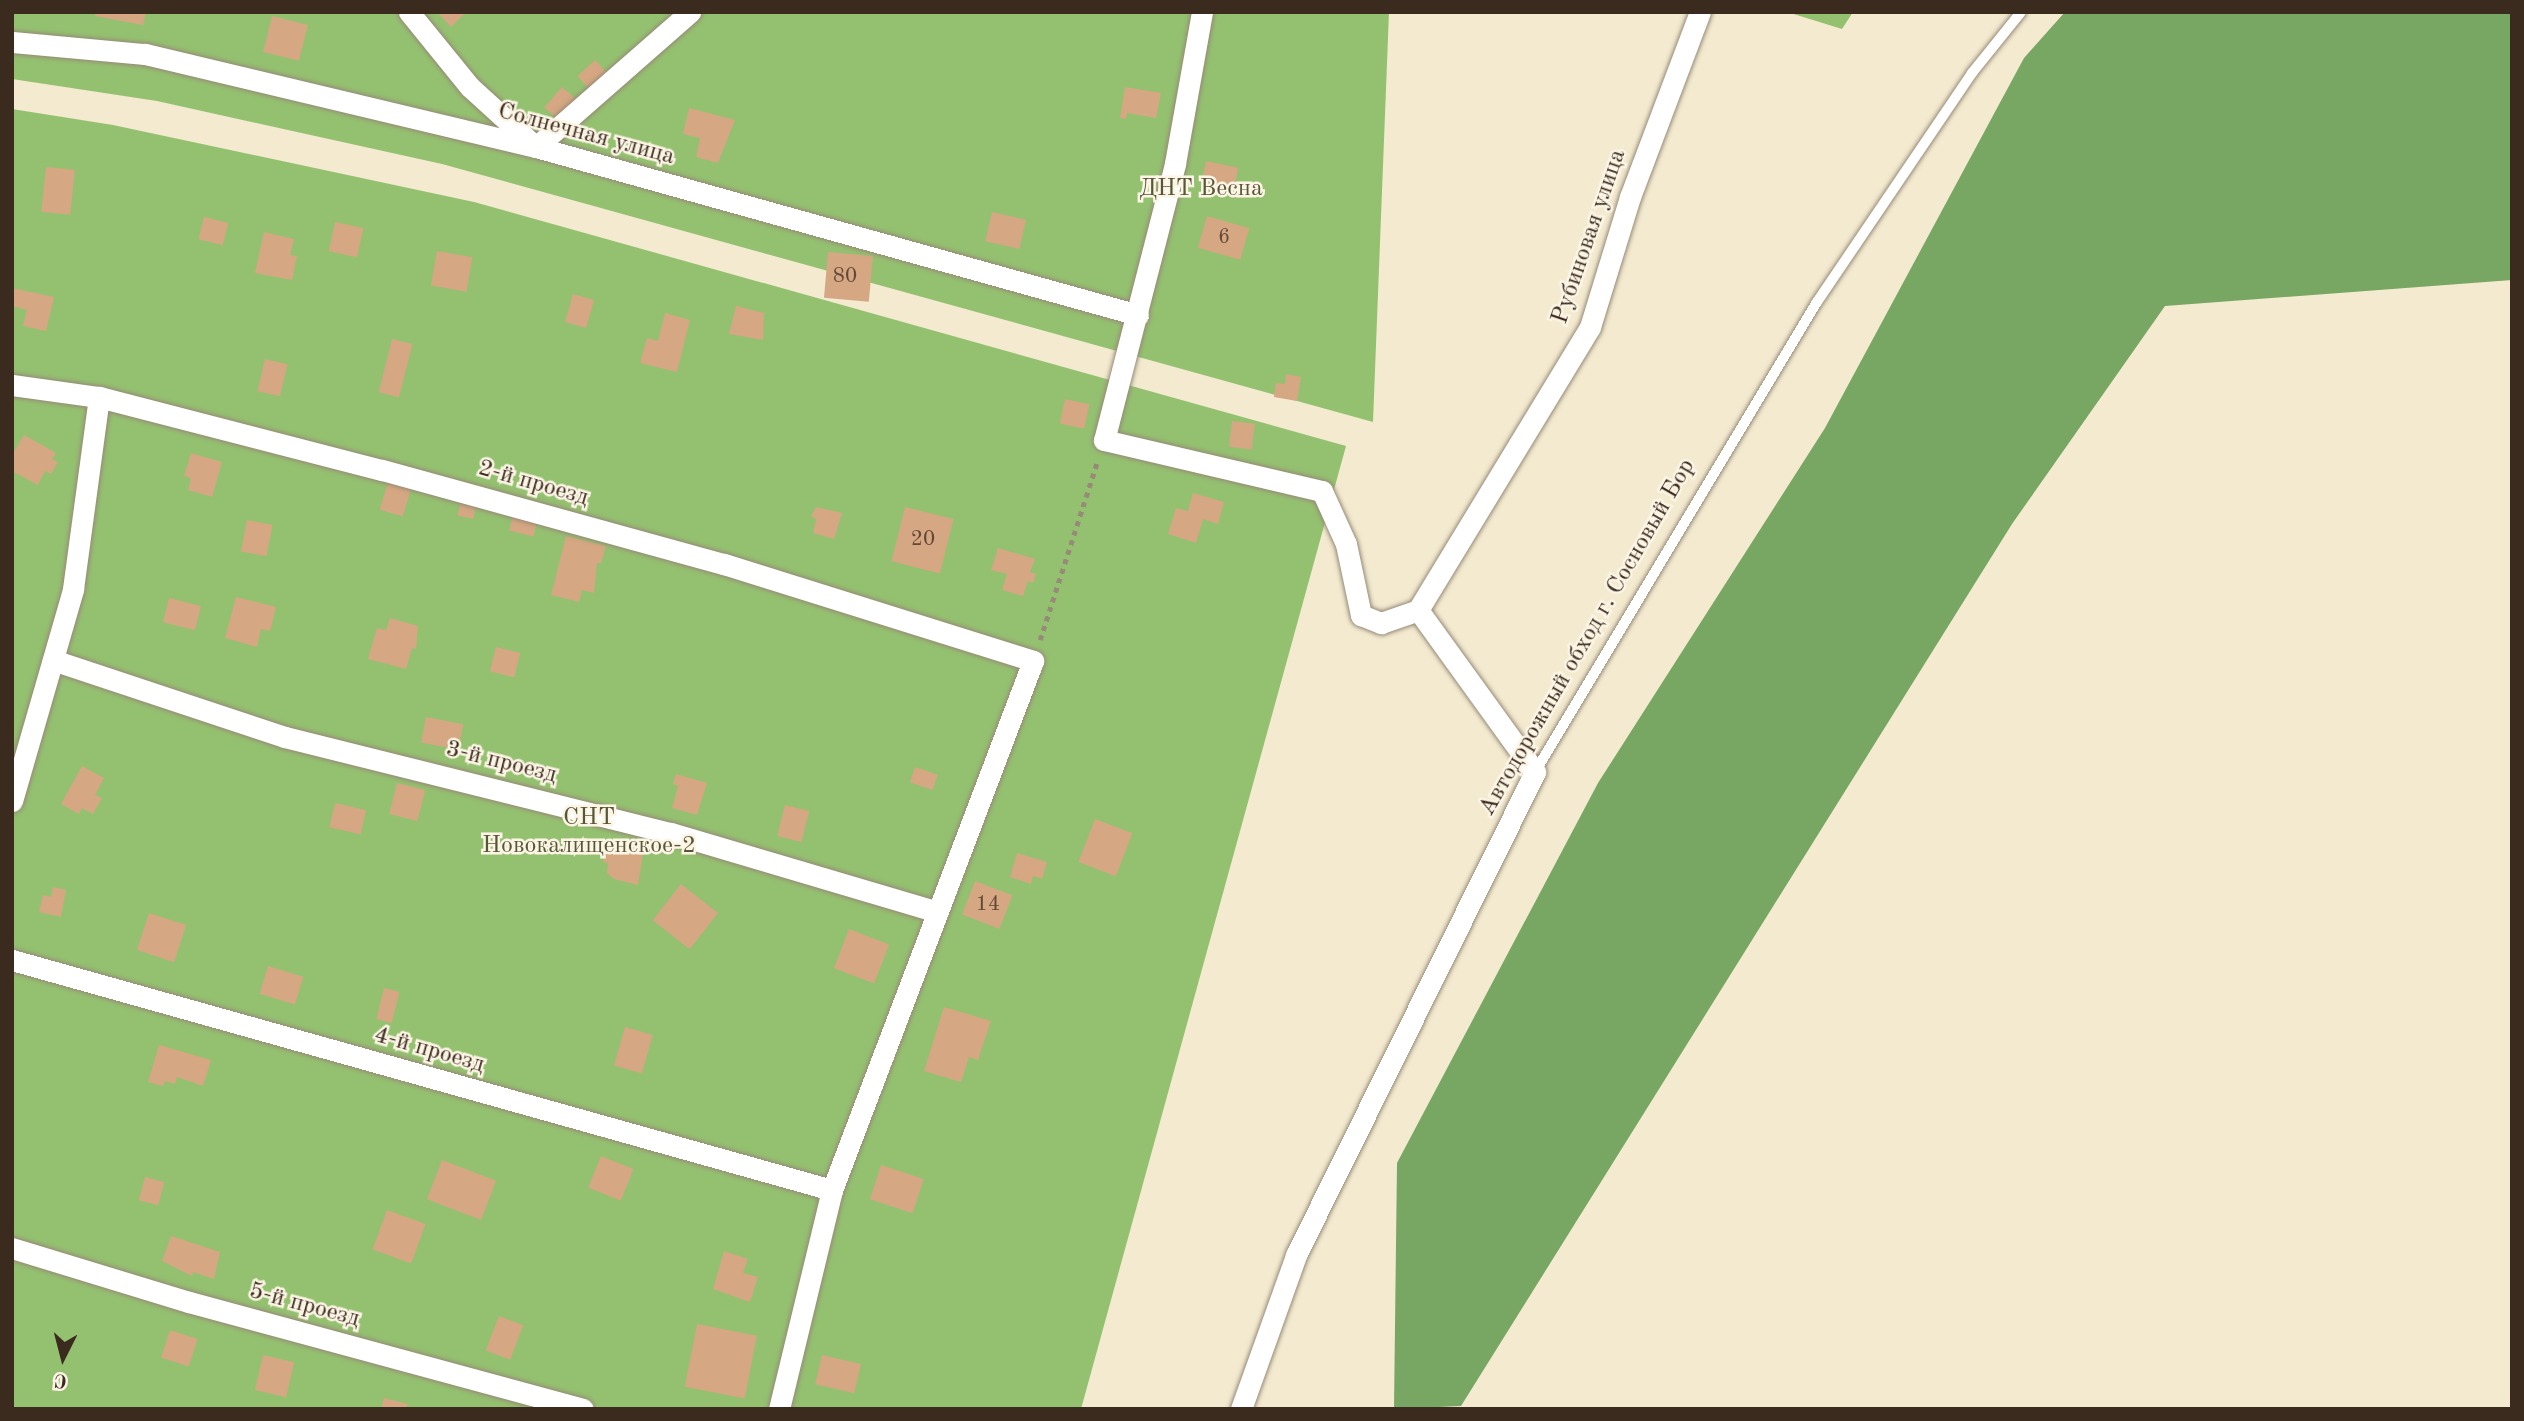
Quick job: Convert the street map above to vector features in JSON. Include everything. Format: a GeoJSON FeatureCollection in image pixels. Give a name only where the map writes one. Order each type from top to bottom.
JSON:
{"type":"FeatureCollection","features":[{"type":"Feature","properties":{"kind":"street"},"geometry":{"type":"LineString","coordinates":[[409,12],[470,87],[536,147],[690,12]]}},
{"type":"Feature","properties":{"kind":"street"},"geometry":{"type":"LineString","coordinates":[[1202,12],[1175,164],[1104,440],[1322,491],[1346,544],[1361,615],[1381,623],[1418,610],[1535,772]]}},
{"type":"Feature","properties":{"kind":"street","name":"Рубиновая улица"},"geometry":{"type":"LineString","coordinates":[[1418,610],[1590,327],[1630,197],[1700,12]]}},
{"type":"Feature","properties":{"kind":"street","name":"Солнечная улица"},"geometry":{"type":"LineString","coordinates":[[12,42],[145,54],[536,147],[1138,315]]}},
{"type":"Feature","properties":{"kind":"street","name":"2-й проезд"},"geometry":{"type":"LineString","coordinates":[[12,385],[99,397],[724,565],[1033,661]]}},
{"type":"Feature","properties":{"kind":"street"},"geometry":{"type":"LineString","coordinates":[[12,801],[73,589],[99,397]]}},
{"type":"Feature","properties":{"kind":"street","name":"3-й проезд"},"geometry":{"type":"LineString","coordinates":[[53,660],[285,737],[671,833],[938,912]]}},
{"type":"Feature","properties":{"kind":"street"},"geometry":{"type":"LineString","coordinates":[[779,1409],[832,1190],[1033,661]]}},
{"type":"Feature","properties":{"kind":"street","name":"Автодорожный обход г. Сосновый Бор"},"geometry":{"type":"LineString","coordinates":[[1241,1409],[1296,1255],[1535,772]]}},
{"type":"Feature","properties":{"kind":"street","name":"4-й проезд"},"geometry":{"type":"LineString","coordinates":[[12,960],[832,1190]]}},
{"type":"Feature","properties":{"kind":"street","name":"5-й проезд"},"geometry":{"type":"LineString","coordinates":[[12,1248],[189,1302],[583,1409]]}},
{"type":"Feature","properties":{"kind":"lane","name":"Автодорожный обход г. Сосновый Бор"},"geometry":{"type":"LineString","coordinates":[[1535,772],[1818,302],[1972,73],[2021,12]]}},
{"type":"Feature","properties":{"kind":"path"},"geometry":{"type":"LineString","coordinates":[[1033,661],[1104,440]]}},
{"type":"Feature","properties":{"kind":"green space","name":"ДНТ Весна"},"geometry":{"type":"Polygon","coordinates":[[[12,12],[1389,12],[1373,422],[442,164],[157,101],[12,79],[12,12]]]}},
{"type":"Feature","properties":{"kind":"green space"},"geometry":{"type":"Polygon","coordinates":[[[1787,12],[1853,12],[1842,29],[1787,12]]]}},
{"type":"Feature","properties":{"kind":"green space"},"geometry":{"type":"Polygon","coordinates":[[[2065,12],[2512,12],[2512,280],[2165,306],[2012,524],[1461,1406],[1394,1409],[1397,1163],[1598,783],[1825,428],[2024,58],[2065,12]]]}},
{"type":"Feature","properties":{"kind":"green space","name":"СНТ Новокалищенское-2"},"geometry":{"type":"Polygon","coordinates":[[[12,109],[113,125],[474,202],[1346,446],[1081,1409],[12,1409],[12,109]]]}},
{"type":"Feature","properties":{"kind":"building"},"geometry":{"type":"Polygon","coordinates":[[[96,12],[146,12],[143,25],[95,16],[96,12]]]}},
{"type":"Feature","properties":{"kind":"building"},"geometry":{"type":"Polygon","coordinates":[[[437,12],[466,12],[451,27],[437,12]]]}},
{"type":"Feature","properties":{"kind":"building"},"geometry":{"type":"Polygon","coordinates":[[[272,16],[308,25],[299,61],[263,52],[272,16]]]}},
{"type":"Feature","properties":{"kind":"building"},"geometry":{"type":"Polygon","coordinates":[[[595,60],[608,74],[590,90],[577,76],[595,60]]]}},
{"type":"Feature","properties":{"kind":"building"},"geometry":{"type":"Polygon","coordinates":[[[562,87],[577,100],[559,120],[544,107],[562,87]]]}},
{"type":"Feature","properties":{"kind":"building"},"geometry":{"type":"Polygon","coordinates":[[[1125,87],[1161,93],[1156,118],[1127,113],[1126,119],[1120,118],[1125,87]]]}},
{"type":"Feature","properties":{"kind":"building"},"geometry":{"type":"Polygon","coordinates":[[[689,108],[735,120],[718,163],[696,157],[700,138],[683,134],[689,108]]]}},
{"type":"Feature","properties":{"kind":"building"},"geometry":{"type":"Polygon","coordinates":[[[1206,161],[1238,168],[1233,190],[1201,183],[1206,161]]]}},
{"type":"Feature","properties":{"kind":"building"},"geometry":{"type":"Polygon","coordinates":[[[46,167],[75,170],[70,215],[41,212],[46,167]]]}},
{"type":"Feature","properties":{"kind":"building"},"geometry":{"type":"Polygon","coordinates":[[[992,212],[1026,220],[1019,249],[985,241],[992,212]]]}},
{"type":"Feature","properties":{"kind":"building"},"geometry":{"type":"Polygon","coordinates":[[[1207,216],[1249,228],[1240,260],[1198,248],[1207,216]]]}},
{"type":"Feature","properties":{"kind":"building"},"geometry":{"type":"Polygon","coordinates":[[[204,217],[228,223],[223,245],[198,239],[204,217]]]}},
{"type":"Feature","properties":{"kind":"building"},"geometry":{"type":"Polygon","coordinates":[[[335,222],[363,228],[357,257],[329,251],[335,222]]]}},
{"type":"Feature","properties":{"kind":"building"},"geometry":{"type":"Polygon","coordinates":[[[264,232],[294,239],[290,255],[297,256],[292,280],[255,273],[264,232]]]}},
{"type":"Feature","properties":{"kind":"building"},"geometry":{"type":"Polygon","coordinates":[[[437,251],[472,257],[466,292],[431,285],[437,251]]]}},
{"type":"Feature","properties":{"kind":"building"},"geometry":{"type":"Polygon","coordinates":[[[828,252],[873,256],[869,302],[824,298],[828,252]]]}},
{"type":"Feature","properties":{"kind":"building"},"geometry":{"type":"Polygon","coordinates":[[[12,288],[54,297],[46,331],[23,326],[27,310],[12,306],[12,288]]]}},
{"type":"Feature","properties":{"kind":"building"},"geometry":{"type":"Polygon","coordinates":[[[573,294],[594,300],[586,328],[565,322],[573,294]]]}},
{"type":"Feature","properties":{"kind":"building"},"geometry":{"type":"Polygon","coordinates":[[[736,306],[764,313],[763,340],[729,334],[736,306]]]}},
{"type":"Feature","properties":{"kind":"building"},"geometry":{"type":"Polygon","coordinates":[[[665,313],[690,320],[677,372],[640,363],[647,338],[658,341],[665,313]]]}},
{"type":"Feature","properties":{"kind":"building"},"geometry":{"type":"Polygon","coordinates":[[[392,339],[412,344],[399,397],[379,392],[392,339]]]}},
{"type":"Feature","properties":{"kind":"building"},"geometry":{"type":"Polygon","coordinates":[[[265,359],[287,364],[280,396],[258,391],[265,359]]]}},
{"type":"Feature","properties":{"kind":"building"},"geometry":{"type":"Polygon","coordinates":[[[1286,374],[1301,377],[1297,401],[1274,397],[1276,383],[1285,384],[1286,374]]]}},
{"type":"Feature","properties":{"kind":"building"},"geometry":{"type":"Polygon","coordinates":[[[1065,399],[1089,404],[1084,429],[1060,423],[1065,399]]]}},
{"type":"Feature","properties":{"kind":"building"},"geometry":{"type":"Polygon","coordinates":[[[1232,421],[1255,424],[1252,450],[1229,447],[1232,421]]]}},
{"type":"Feature","properties":{"kind":"building"},"geometry":{"type":"Polygon","coordinates":[[[24,435],[56,453],[52,459],[58,462],[51,474],[45,471],[38,485],[12,471],[12,455],[24,435]]]}},
{"type":"Feature","properties":{"kind":"building"},"geometry":{"type":"Polygon","coordinates":[[[191,453],[222,462],[212,497],[188,490],[191,478],[184,476],[191,453]]]}},
{"type":"Feature","properties":{"kind":"building"},"geometry":{"type":"Polygon","coordinates":[[[389,479],[412,486],[403,517],[380,510],[389,479]]]}},
{"type":"Feature","properties":{"kind":"building"},"geometry":{"type":"Polygon","coordinates":[[[1193,493],[1224,502],[1218,524],[1203,519],[1196,543],[1168,534],[1176,508],[1188,511],[1193,493]]]}},
{"type":"Feature","properties":{"kind":"building"},"geometry":{"type":"Polygon","coordinates":[[[460,504],[476,507],[473,519],[458,516],[460,504]]]}},
{"type":"Feature","properties":{"kind":"building"},"geometry":{"type":"Polygon","coordinates":[[[816,507],[842,513],[834,539],[813,533],[816,519],[811,516],[816,507]]]}},
{"type":"Feature","properties":{"kind":"building"},"geometry":{"type":"Polygon","coordinates":[[[905,507],[954,519],[940,573],[891,561],[905,507]]]}},
{"type":"Feature","properties":{"kind":"building"},"geometry":{"type":"Polygon","coordinates":[[[513,515],[537,521],[533,537],[509,531],[513,515]]]}},
{"type":"Feature","properties":{"kind":"building"},"geometry":{"type":"Polygon","coordinates":[[[247,520],[273,525],[266,556],[241,551],[247,520]]]}},
{"type":"Feature","properties":{"kind":"building"},"geometry":{"type":"Polygon","coordinates":[[[566,536],[606,546],[601,563],[597,563],[594,593],[582,590],[579,602],[551,595],[566,536]]]}},
{"type":"Feature","properties":{"kind":"building"},"geometry":{"type":"Polygon","coordinates":[[[998,548],[1035,559],[1030,572],[1036,574],[1033,583],[1028,581],[1023,596],[1002,590],[1007,574],[991,570],[998,548]]]}},
{"type":"Feature","properties":{"kind":"building"},"geometry":{"type":"Polygon","coordinates":[[[236,597],[276,607],[270,631],[261,629],[257,647],[225,638],[236,597]]]}},
{"type":"Feature","properties":{"kind":"building"},"geometry":{"type":"Polygon","coordinates":[[[169,598],[201,606],[195,630],[163,622],[169,598]]]}},
{"type":"Feature","properties":{"kind":"building"},"geometry":{"type":"Polygon","coordinates":[[[390,618],[418,626],[416,649],[412,648],[406,669],[368,659],[377,628],[386,630],[390,618]]]}},
{"type":"Feature","properties":{"kind":"building"},"geometry":{"type":"Polygon","coordinates":[[[496,647],[520,653],[514,677],[490,671],[496,647]]]}},
{"type":"Feature","properties":{"kind":"building"},"geometry":{"type":"Polygon","coordinates":[[[426,717],[463,724],[458,750],[421,743],[426,717]]]}},
{"type":"Feature","properties":{"kind":"building"},"geometry":{"type":"Polygon","coordinates":[[[82,766],[104,778],[95,795],[102,798],[93,814],[82,808],[79,814],[61,804],[82,766]]]}},
{"type":"Feature","properties":{"kind":"building"},"geometry":{"type":"Polygon","coordinates":[[[915,767],[938,775],[932,790],[910,782],[915,767]]]}},
{"type":"Feature","properties":{"kind":"building"},"geometry":{"type":"Polygon","coordinates":[[[676,774],[707,783],[697,815],[672,808],[678,786],[673,784],[676,774]]]}},
{"type":"Feature","properties":{"kind":"building"},"geometry":{"type":"Polygon","coordinates":[[[397,783],[425,790],[417,821],[389,814],[397,783]]]}},
{"type":"Feature","properties":{"kind":"building"},"geometry":{"type":"Polygon","coordinates":[[[335,803],[366,810],[361,835],[329,827],[335,803]]]}},
{"type":"Feature","properties":{"kind":"building"},"geometry":{"type":"Polygon","coordinates":[[[785,805],[809,811],[802,842],[777,836],[785,805]]]}},
{"type":"Feature","properties":{"kind":"building"},"geometry":{"type":"Polygon","coordinates":[[[1095,819],[1132,833],[1116,876],[1079,862],[1095,819]]]}},
{"type":"Feature","properties":{"kind":"building"},"geometry":{"type":"Polygon","coordinates":[[[624,842],[644,848],[638,885],[614,879],[607,873],[608,863],[603,862],[606,849],[622,851],[624,842]]]}},
{"type":"Feature","properties":{"kind":"building"},"geometry":{"type":"Polygon","coordinates":[[[1017,853],[1047,862],[1042,879],[1033,876],[1031,884],[1010,877],[1017,853]]]}},
{"type":"Feature","properties":{"kind":"building"},"geometry":{"type":"Polygon","coordinates":[[[975,881],[1012,895],[999,929],[962,915],[975,881]]]}},
{"type":"Feature","properties":{"kind":"building"},"geometry":{"type":"Polygon","coordinates":[[[681,884],[718,913],[690,949],[653,920],[681,884]]]}},
{"type":"Feature","properties":{"kind":"building"},"geometry":{"type":"Polygon","coordinates":[[[53,887],[66,890],[61,917],[39,912],[43,895],[51,897],[53,887]]]}},
{"type":"Feature","properties":{"kind":"building"},"geometry":{"type":"Polygon","coordinates":[[[149,913],[186,925],[174,962],[137,950],[149,913]]]}},
{"type":"Feature","properties":{"kind":"building"},"geometry":{"type":"Polygon","coordinates":[[[849,929],[889,944],[874,984],[834,968],[849,929]]]}},
{"type":"Feature","properties":{"kind":"building"},"geometry":{"type":"Polygon","coordinates":[[[268,966],[303,977],[295,1005],[260,994],[268,966]]]}},
{"type":"Feature","properties":{"kind":"building"},"geometry":{"type":"Polygon","coordinates":[[[384,988],[400,992],[392,1023],[376,1019],[384,988]]]}},
{"type":"Feature","properties":{"kind":"building"},"geometry":{"type":"Polygon","coordinates":[[[944,1007],[991,1021],[978,1060],[969,1057],[961,1082],[924,1071],[944,1007]]]}},
{"type":"Feature","properties":{"kind":"building"},"geometry":{"type":"Polygon","coordinates":[[[625,1027],[653,1035],[642,1073],[614,1065],[625,1027]]]}},
{"type":"Feature","properties":{"kind":"building"},"geometry":{"type":"Polygon","coordinates":[[[159,1045],[211,1060],[203,1086],[177,1077],[175,1084],[165,1081],[163,1086],[148,1082],[159,1045]]]}},
{"type":"Feature","properties":{"kind":"building"},"geometry":{"type":"Polygon","coordinates":[[[601,1156],[633,1169],[621,1201],[588,1188],[601,1156]]]}},
{"type":"Feature","properties":{"kind":"building"},"geometry":{"type":"Polygon","coordinates":[[[442,1160],[496,1181],[481,1220],[427,1199],[442,1160]]]}},
{"type":"Feature","properties":{"kind":"building"},"geometry":{"type":"Polygon","coordinates":[[[881,1165],[924,1179],[913,1213],[870,1199],[881,1165]]]}},
{"type":"Feature","properties":{"kind":"building"},"geometry":{"type":"Polygon","coordinates":[[[145,1177],[164,1182],[158,1205],[139,1200],[145,1177]]]}},
{"type":"Feature","properties":{"kind":"building"},"geometry":{"type":"Polygon","coordinates":[[[387,1210],[426,1224],[411,1263],[373,1249],[387,1210]]]}},
{"type":"Feature","properties":{"kind":"building"},"geometry":{"type":"Polygon","coordinates":[[[171,1236],[220,1252],[214,1279],[193,1272],[192,1276],[162,1261],[171,1236]]]}},
{"type":"Feature","properties":{"kind":"building"},"geometry":{"type":"Polygon","coordinates":[[[724,1251],[748,1259],[743,1273],[758,1277],[750,1302],[713,1289],[724,1251]]]}},
{"type":"Feature","properties":{"kind":"building"},"geometry":{"type":"Polygon","coordinates":[[[499,1316],[523,1325],[510,1360],[486,1351],[499,1316]]]}},
{"type":"Feature","properties":{"kind":"building"},"geometry":{"type":"Polygon","coordinates":[[[697,1324],[757,1336],[745,1398],[685,1387],[697,1324]]]}},
{"type":"Feature","properties":{"kind":"building"},"geometry":{"type":"Polygon","coordinates":[[[170,1330],[198,1339],[189,1367],[161,1358],[170,1330]]]}},
{"type":"Feature","properties":{"kind":"building"},"geometry":{"type":"Polygon","coordinates":[[[263,1355],[294,1362],[286,1397],[255,1390],[263,1355]]]}},
{"type":"Feature","properties":{"kind":"building"},"geometry":{"type":"Polygon","coordinates":[[[822,1355],[861,1364],[854,1393],[815,1384],[822,1355]]]}},
{"type":"Feature","properties":{"kind":"building"},"geometry":{"type":"Polygon","coordinates":[[[384,1398],[408,1404],[406,1409],[381,1409],[384,1398]]]}}]}
